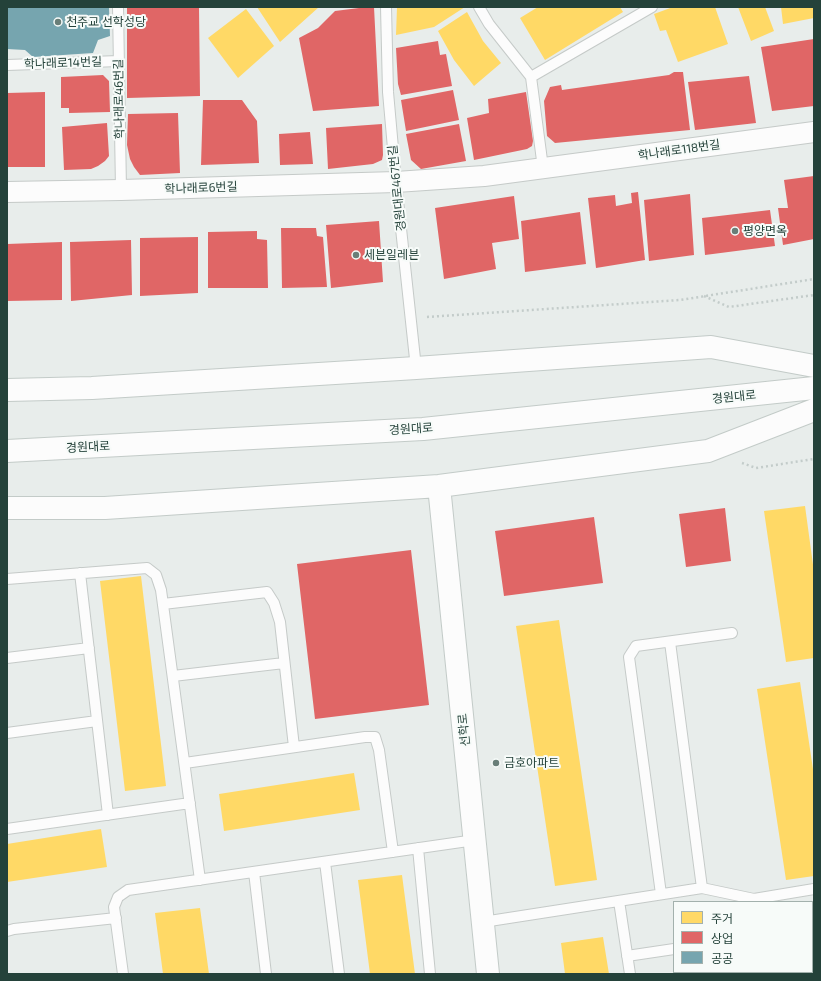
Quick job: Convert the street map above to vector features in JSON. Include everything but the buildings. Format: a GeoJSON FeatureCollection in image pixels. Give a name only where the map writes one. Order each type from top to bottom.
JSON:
{"type":"FeatureCollection","features":[{"type":"Feature","properties":{"kind":"main road"},"geometry":{"type":"LineString","coordinates":[[7,390],[92,388],[416,368],[711,347],[814,366]]}},
{"type":"Feature","properties":{"kind":"main road","name":"경원대로"},"geometry":{"type":"LineString","coordinates":[[7,451],[423,429],[814,388]]}},
{"type":"Feature","properties":{"kind":"main road"},"geometry":{"type":"LineString","coordinates":[[7,508],[105,508],[439,486],[708,451],[814,410]]}},
{"type":"Feature","properties":{"kind":"main road","name":"선학로"},"geometry":{"type":"LineString","coordinates":[[439,486],[488,974]]}},
{"type":"Feature","properties":{"kind":"street","name":"학나래로118번길"},"geometry":{"type":"LineString","coordinates":[[396,182],[484,176],[814,132]]}},
{"type":"Feature","properties":{"kind":"street","name":"학나래로6번길"},"geometry":{"type":"LineString","coordinates":[[7,192],[396,182]]}},
{"type":"Feature","properties":{"kind":"lane","name":"학나래로46번길"},"geometry":{"type":"LineString","coordinates":[[118,7],[120,190]]}},
{"type":"Feature","properties":{"kind":"lane","name":"경원대로467번길"},"geometry":{"type":"LineString","coordinates":[[386,7],[388,92],[416,368]]}},
{"type":"Feature","properties":{"kind":"lane"},"geometry":{"type":"LineString","coordinates":[[479,7],[489,24],[531,77],[543,168]]}},
{"type":"Feature","properties":{"kind":"lane"},"geometry":{"type":"LineString","coordinates":[[531,77],[634,11],[652,7]]}},
{"type":"Feature","properties":{"kind":"lane","name":"학나래로14번길"},"geometry":{"type":"LineString","coordinates":[[7,65],[119,62]]}},
{"type":"Feature","properties":{"kind":"lane"},"geometry":{"type":"LineString","coordinates":[[7,579],[147,568],[156,575],[161,590],[200,880]]}},
{"type":"Feature","properties":{"kind":"lane"},"geometry":{"type":"LineString","coordinates":[[80,573],[108,815]]}},
{"type":"Feature","properties":{"kind":"lane"},"geometry":{"type":"LineString","coordinates":[[163,604],[267,592],[274,603],[280,622],[294,747]]}},
{"type":"Feature","properties":{"kind":"lane"},"geometry":{"type":"LineString","coordinates":[[661,894],[629,658],[636,646],[732,633]]}},
{"type":"Feature","properties":{"kind":"lane"},"geometry":{"type":"LineString","coordinates":[[670,642],[702,888]]}},
{"type":"Feature","properties":{"kind":"lane"},"geometry":{"type":"LineString","coordinates":[[7,658],[89,648]]}},
{"type":"Feature","properties":{"kind":"lane"},"geometry":{"type":"LineString","coordinates":[[173,676],[284,663]]}},
{"type":"Feature","properties":{"kind":"lane"},"geometry":{"type":"LineString","coordinates":[[7,733],[97,721]]}},
{"type":"Feature","properties":{"kind":"lane"},"geometry":{"type":"LineString","coordinates":[[185,763],[365,737],[375,737],[379,750],[393,852]]}},
{"type":"Feature","properties":{"kind":"lane"},"geometry":{"type":"LineString","coordinates":[[7,828],[190,803]]}},
{"type":"Feature","properties":{"kind":"lane"},"geometry":{"type":"LineString","coordinates":[[124,974],[114,907],[118,897],[128,890],[474,840]]}},
{"type":"Feature","properties":{"kind":"lane"},"geometry":{"type":"LineString","coordinates":[[418,848],[430,974]]}},
{"type":"Feature","properties":{"kind":"lane"},"geometry":{"type":"LineString","coordinates":[[325,862],[339,974]]}},
{"type":"Feature","properties":{"kind":"lane"},"geometry":{"type":"LineString","coordinates":[[254,872],[266,974]]}},
{"type":"Feature","properties":{"kind":"lane"},"geometry":{"type":"LineString","coordinates":[[483,922],[702,888],[754,899],[814,889]]}},
{"type":"Feature","properties":{"kind":"lane"},"geometry":{"type":"LineString","coordinates":[[619,901],[630,974]]}},
{"type":"Feature","properties":{"kind":"lane"},"geometry":{"type":"LineString","coordinates":[[7,932],[14,928],[116,918]]}},
{"type":"Feature","properties":{"kind":"lane"},"geometry":{"type":"LineString","coordinates":[[627,956],[673,949]]}},
{"type":"Feature","properties":{"kind":"path"},"geometry":{"type":"LineString","coordinates":[[411,318],[672,300],[814,279]]}},
{"type":"Feature","properties":{"kind":"path"},"geometry":{"type":"LineString","coordinates":[[703,296],[729,307],[814,295]]}},
{"type":"Feature","properties":{"kind":"path"},"geometry":{"type":"LineString","coordinates":[[756,468],[814,459]]}},
{"type":"Feature","properties":{"kind":"place","name":"천주교 선학성당"},"geometry":{"type":"Point","coordinates":[58,22]}},
{"type":"Feature","properties":{"kind":"place","name":"평양면옥"},"geometry":{"type":"Point","coordinates":[735,231]}},
{"type":"Feature","properties":{"kind":"place","name":"세븐일레븐"},"geometry":{"type":"Point","coordinates":[356,255]}},
{"type":"Feature","properties":{"kind":"place","name":"금호아파트"},"geometry":{"type":"Point","coordinates":[496,763]}}]}
